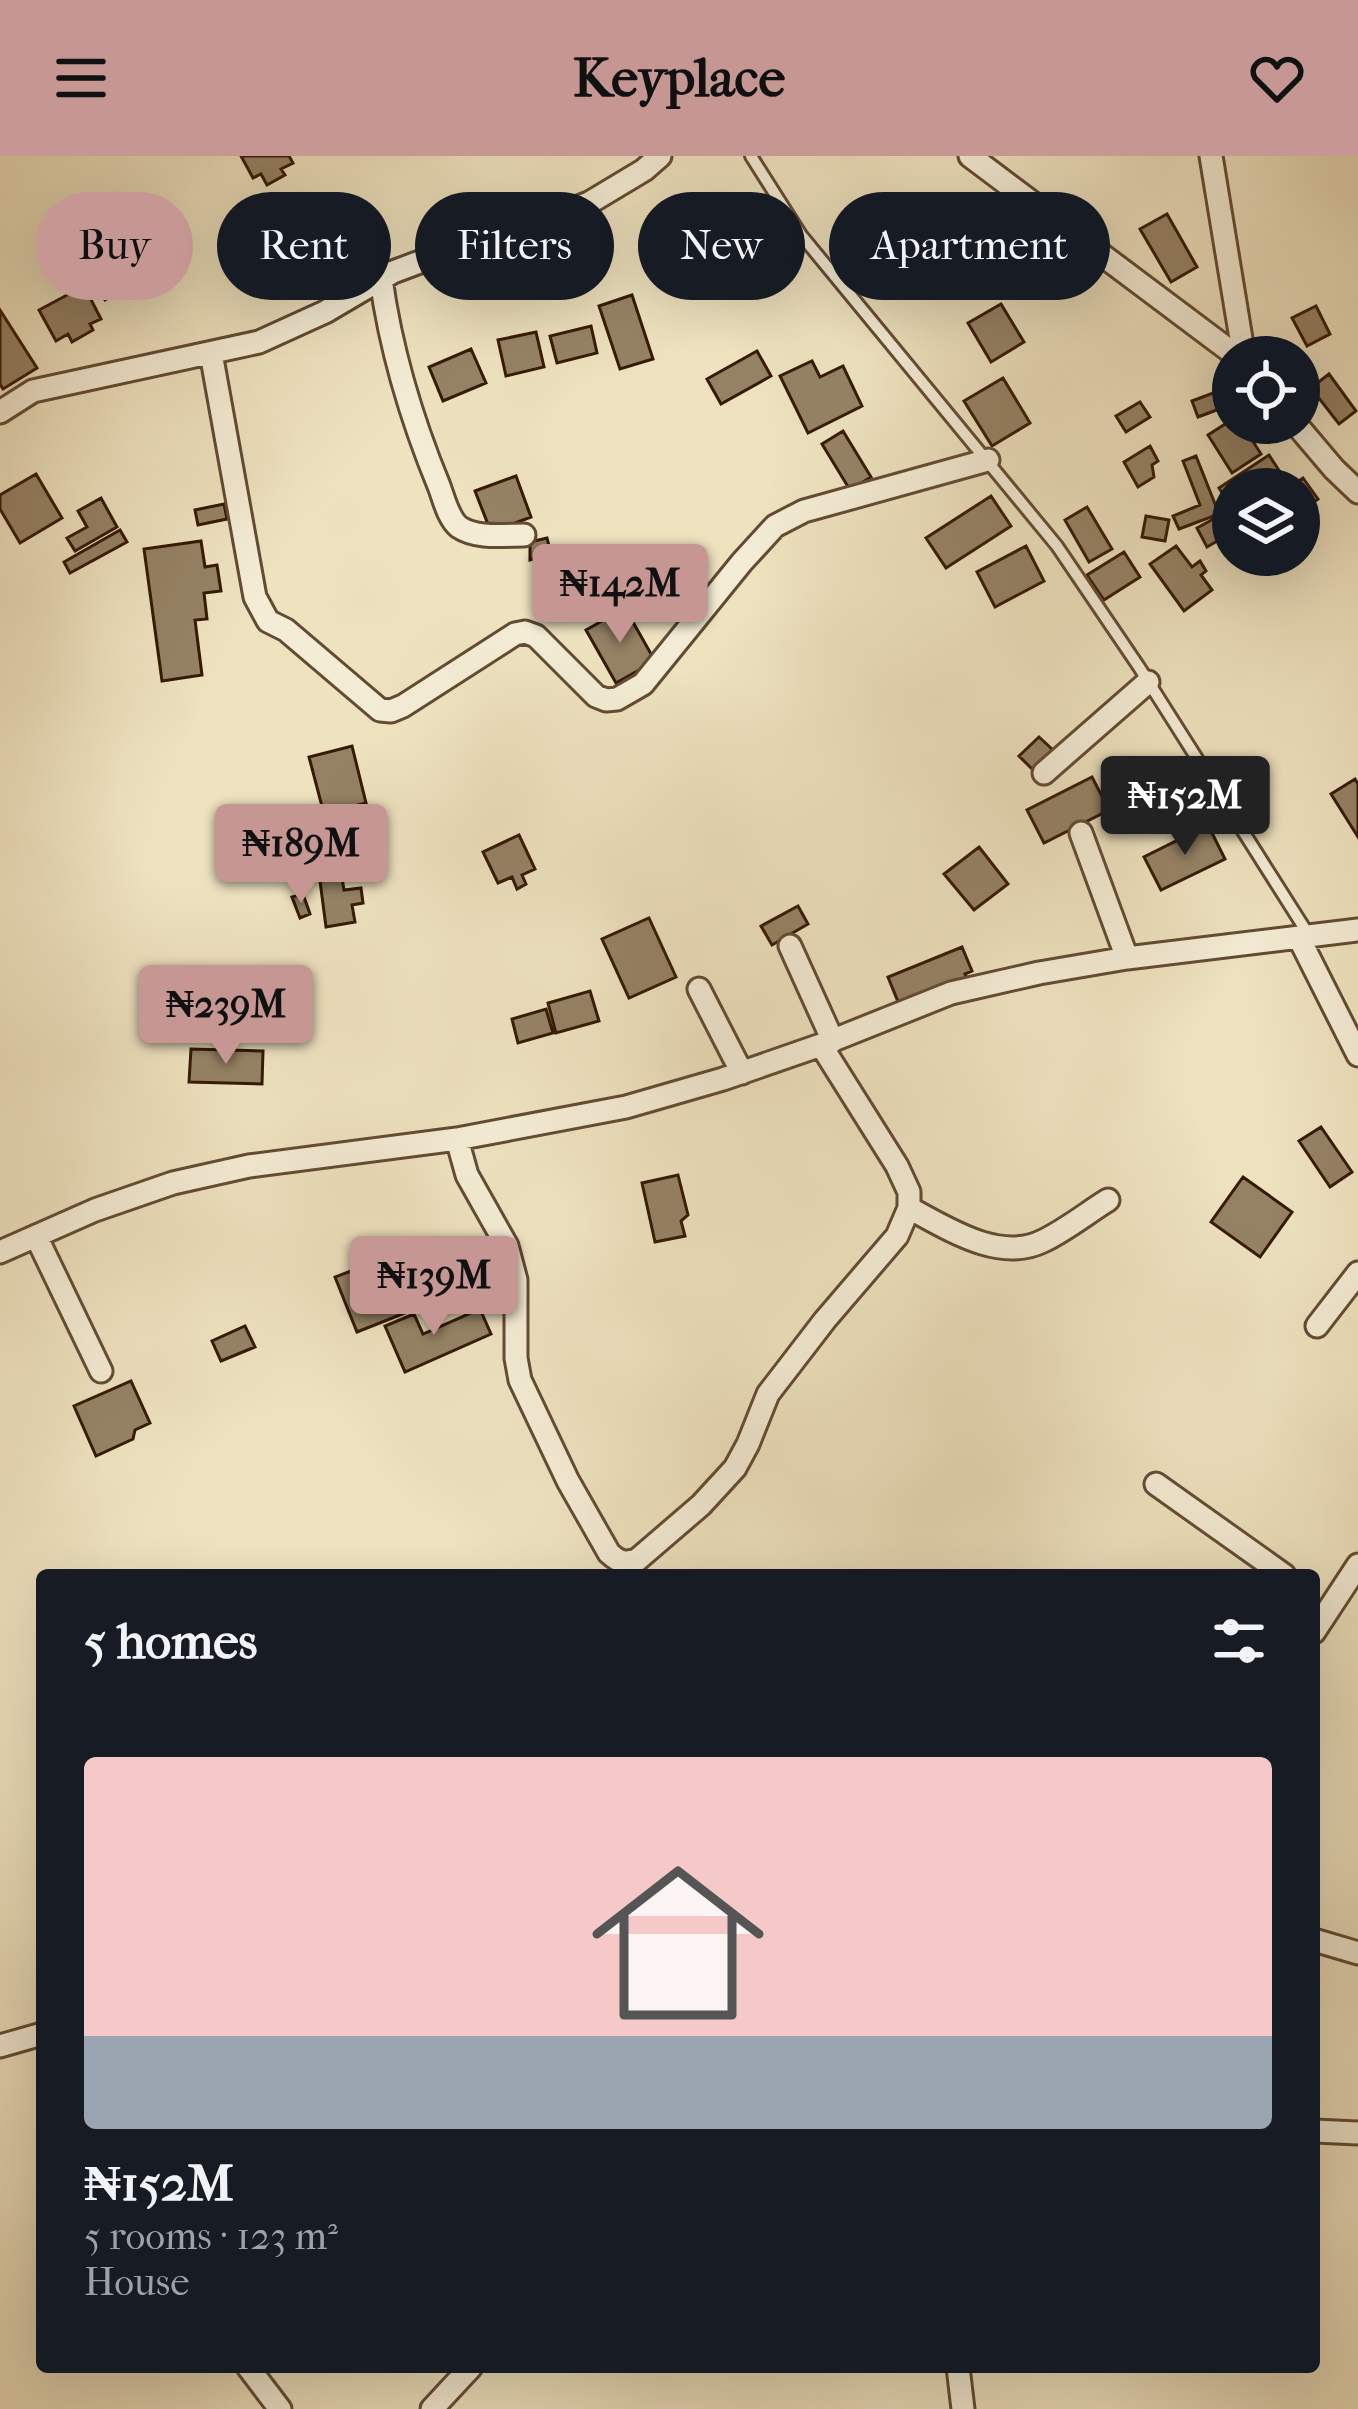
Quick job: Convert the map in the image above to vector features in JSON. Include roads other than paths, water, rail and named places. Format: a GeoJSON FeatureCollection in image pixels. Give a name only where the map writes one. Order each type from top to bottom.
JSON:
{"type":"FeatureCollection","features":[{"type":"Feature","properties":{"kind":"street"},"geometry":{"type":"LineString","coordinates":[[391,275],[589,203],[660,156]]}},
{"type":"Feature","properties":{"kind":"street"},"geometry":{"type":"LineString","coordinates":[[970,156],[1213,336]]}},
{"type":"Feature","properties":{"kind":"street"},"geometry":{"type":"LineString","coordinates":[[1211,156],[1238,336]]}},
{"type":"Feature","properties":{"kind":"street"},"geometry":{"type":"LineString","coordinates":[[0,412],[33,391],[259,342],[346,300]]}},
{"type":"Feature","properties":{"kind":"street"},"geometry":{"type":"LineString","coordinates":[[384,300],[393,351],[417,433],[453,522],[468,532],[524,535]]}},
{"type":"Feature","properties":{"kind":"street"},"geometry":{"type":"LineString","coordinates":[[211,353],[262,614],[380,710],[403,706],[525,632],[536,636],[596,696],[617,699],[643,684],[659,667],[775,526],[804,511],[988,460]]}},
{"type":"Feature","properties":{"kind":"street"},"geometry":{"type":"LineString","coordinates":[[1313,444],[1358,492]]}},
{"type":"Feature","properties":{"kind":"street"},"geometry":{"type":"LineString","coordinates":[[1044,773],[1148,682]]}},
{"type":"Feature","properties":{"kind":"street"},"geometry":{"type":"LineString","coordinates":[[1081,833],[1127,958]]}},
{"type":"Feature","properties":{"kind":"street"},"geometry":{"type":"LineString","coordinates":[[0,1252],[95,1210],[173,1183],[249,1166],[458,1139],[626,1107],[827,1043],[951,993],[1127,958],[1358,930]]}},
{"type":"Feature","properties":{"kind":"street"},"geometry":{"type":"LineString","coordinates":[[1305,938],[1358,1055]]}},
{"type":"Feature","properties":{"kind":"street"},"geometry":{"type":"LineString","coordinates":[[458,1139],[467,1175],[507,1246],[516,1280],[520,1380],[568,1480],[609,1552],[626,1569],[734,1468],[768,1394],[897,1237],[909,1208],[909,1192],[827,1043],[790,946]]}},
{"type":"Feature","properties":{"kind":"street"},"geometry":{"type":"LineString","coordinates":[[699,989],[742,1072]]}},
{"type":"Feature","properties":{"kind":"street"},"geometry":{"type":"LineString","coordinates":[[909,1208],[973,1240],[1011,1247],[1041,1243],[1108,1199]]}},
{"type":"Feature","properties":{"kind":"street"},"geometry":{"type":"LineString","coordinates":[[35,1236],[101,1371]]}},
{"type":"Feature","properties":{"kind":"street"},"geometry":{"type":"LineString","coordinates":[[1317,1326],[1358,1273]]}},
{"type":"Feature","properties":{"kind":"street"},"geometry":{"type":"LineString","coordinates":[[1156,1484],[1276,1569]]}},
{"type":"Feature","properties":{"kind":"street"},"geometry":{"type":"LineString","coordinates":[[1322,1602],[1358,1565]]}},
{"type":"Feature","properties":{"kind":"street"},"geometry":{"type":"LineString","coordinates":[[1320,1942],[1358,1954]]}},
{"type":"Feature","properties":{"kind":"street"},"geometry":{"type":"LineString","coordinates":[[0,2046],[36,2036]]}},
{"type":"Feature","properties":{"kind":"street"},"geometry":{"type":"LineString","coordinates":[[1320,2132],[1358,2133]]}},
{"type":"Feature","properties":{"kind":"street"},"geometry":{"type":"LineString","coordinates":[[253,2373],[280,2409]]}},
{"type":"Feature","properties":{"kind":"street"},"geometry":{"type":"LineString","coordinates":[[432,2409],[465,2373]]}},
{"type":"Feature","properties":{"kind":"street"},"geometry":{"type":"LineString","coordinates":[[959,2373],[963,2409]]}},
{"type":"Feature","properties":{"kind":"lane"},"geometry":{"type":"LineString","coordinates":[[751,156],[801,235],[1057,546],[1148,682],[1305,938]]}}]}
